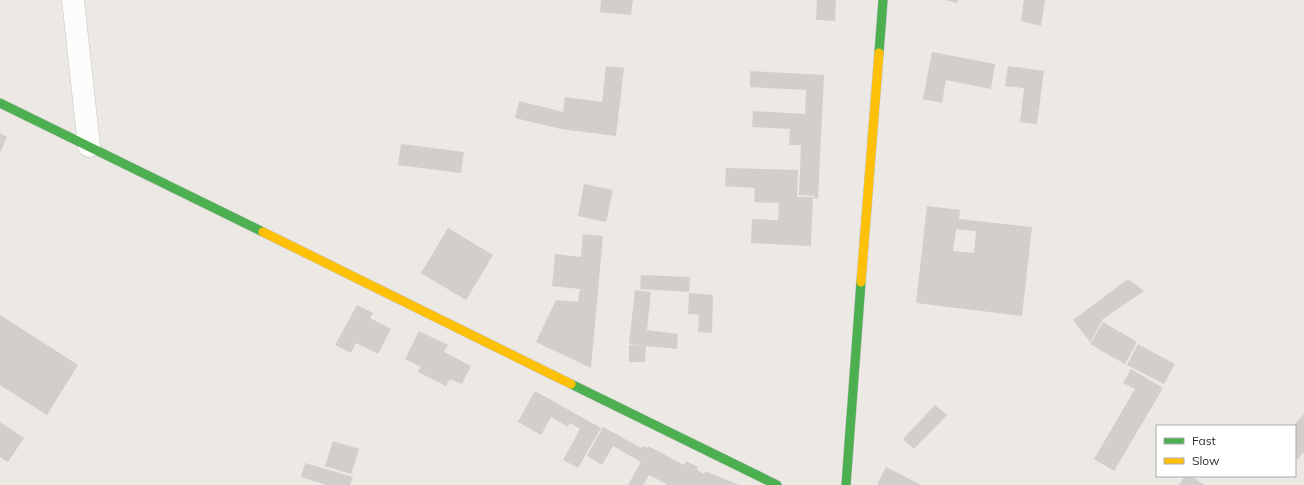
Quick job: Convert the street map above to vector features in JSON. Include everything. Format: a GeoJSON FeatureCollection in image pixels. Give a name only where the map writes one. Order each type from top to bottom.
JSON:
{"type":"FeatureCollection","features":[{"type":"Feature","properties":{"kind":"street"},"geometry":{"type":"LineString","coordinates":[[73,0],[89,146]]}},
{"type":"Feature","properties":{"kind":"street"},"geometry":{"type":"LineString","coordinates":[[846,485],[883,0]]}},
{"type":"Feature","properties":{"kind":"street"},"geometry":{"type":"LineString","coordinates":[[0,103],[777,485]]}},
{"type":"Feature","properties":{"kind":"building"},"geometry":{"type":"Polygon","coordinates":[[[601,0],[633,0],[631,15],[600,12],[601,0]]]}},
{"type":"Feature","properties":{"kind":"building"},"geometry":{"type":"Polygon","coordinates":[[[817,0],[836,0],[835,21],[816,20],[817,0]]]}},
{"type":"Feature","properties":{"kind":"building"},"geometry":{"type":"Polygon","coordinates":[[[945,0],[958,0],[957,3],[945,0]]]}},
{"type":"Feature","properties":{"kind":"building"},"geometry":{"type":"Polygon","coordinates":[[[1024,0],[1045,0],[1041,26],[1021,21],[1024,0]]]}},
{"type":"Feature","properties":{"kind":"building"},"geometry":{"type":"Polygon","coordinates":[[[932,52],[995,64],[991,89],[946,80],[942,103],[923,99],[932,52]]]}},
{"type":"Feature","properties":{"kind":"building"},"geometry":{"type":"Polygon","coordinates":[[[606,66],[624,68],[616,136],[561,129],[515,118],[519,101],[563,112],[565,97],[602,102],[606,66]]]}},
{"type":"Feature","properties":{"kind":"building"},"geometry":{"type":"Polygon","coordinates":[[[1008,66],[1044,71],[1037,124],[1020,122],[1024,88],[1005,86],[1008,66]]]}},
{"type":"Feature","properties":{"kind":"building"},"geometry":{"type":"Polygon","coordinates":[[[750,71],[824,75],[818,199],[814,198],[814,196],[799,195],[801,145],[789,145],[790,129],[752,127],[753,111],[805,114],[806,90],[750,87],[750,71]]]}},
{"type":"Feature","properties":{"kind":"building"},"geometry":{"type":"Polygon","coordinates":[[[0,133],[7,137],[0,153],[0,133]]]}},
{"type":"Feature","properties":{"kind":"building"},"geometry":{"type":"Polygon","coordinates":[[[401,144],[464,152],[461,173],[398,165],[401,144]]]}},
{"type":"Feature","properties":{"kind":"building"},"geometry":{"type":"Polygon","coordinates":[[[726,168],[798,170],[797,197],[813,197],[811,246],[751,243],[752,219],[778,220],[779,203],[754,202],[755,188],[725,186],[726,168]]]}},
{"type":"Feature","properties":{"kind":"building"},"geometry":{"type":"Polygon","coordinates":[[[584,184],[613,190],[606,222],[578,216],[584,184]]]}},
{"type":"Feature","properties":{"kind":"building"},"geometry":{"type":"Polygon","coordinates":[[[927,206],[960,210],[959,219],[1032,227],[1022,316],[916,303],[927,206]],[[956,229],[953,251],[974,253],[976,231],[956,229]]]}},
{"type":"Feature","properties":{"kind":"building"},"geometry":{"type":"Polygon","coordinates":[[[448,228],[493,255],[466,300],[421,273],[448,228]]]}},
{"type":"Feature","properties":{"kind":"building"},"geometry":{"type":"Polygon","coordinates":[[[583,234],[603,236],[591,368],[536,342],[556,300],[578,302],[580,289],[552,286],[555,254],[581,257],[583,234]]]}},
{"type":"Feature","properties":{"kind":"building"},"geometry":{"type":"Polygon","coordinates":[[[641,275],[690,277],[689,292],[640,289],[641,275]]]}},
{"type":"Feature","properties":{"kind":"building"},"geometry":{"type":"Polygon","coordinates":[[[1128,279],[1144,291],[1103,319],[1090,342],[1073,320],[1128,279]]]}},
{"type":"Feature","properties":{"kind":"building"},"geometry":{"type":"Polygon","coordinates":[[[635,290],[651,292],[647,330],[678,334],[677,349],[646,346],[645,362],[629,362],[629,345],[643,346],[629,344],[635,290]]]}},
{"type":"Feature","properties":{"kind":"building"},"geometry":{"type":"Polygon","coordinates":[[[689,293],[713,295],[712,333],[698,332],[699,315],[688,314],[689,293]]]}},
{"type":"Feature","properties":{"kind":"building"},"geometry":{"type":"Polygon","coordinates":[[[357,305],[373,313],[370,318],[391,329],[378,354],[356,343],[351,353],[335,345],[357,305]]]}},
{"type":"Feature","properties":{"kind":"building"},"geometry":{"type":"Polygon","coordinates":[[[0,315],[78,365],[47,415],[0,385],[0,315]]]}},
{"type":"Feature","properties":{"kind":"building"},"geometry":{"type":"Polygon","coordinates":[[[1103,322],[1137,342],[1125,364],[1090,344],[1103,322]]]}},
{"type":"Feature","properties":{"kind":"building"},"geometry":{"type":"Polygon","coordinates":[[[419,331],[448,345],[444,352],[471,366],[462,384],[450,379],[446,386],[418,372],[421,367],[405,359],[419,331]]]}},
{"type":"Feature","properties":{"kind":"building"},"geometry":{"type":"Polygon","coordinates":[[[1138,344],[1175,364],[1164,384],[1127,365],[1138,344]]]}},
{"type":"Feature","properties":{"kind":"building"},"geometry":{"type":"Polygon","coordinates":[[[1131,369],[1163,388],[1114,471],[1094,459],[1135,389],[1123,383],[1131,369]]]}},
{"type":"Feature","properties":{"kind":"building"},"geometry":{"type":"Polygon","coordinates":[[[535,391],[601,428],[578,468],[563,460],[580,429],[570,423],[568,427],[551,417],[541,435],[518,422],[535,391]]]}},
{"type":"Feature","properties":{"kind":"building"},"geometry":{"type":"Polygon","coordinates":[[[935,405],[947,415],[914,449],[903,439],[935,405]]]}},
{"type":"Feature","properties":{"kind":"building"},"geometry":{"type":"Polygon","coordinates":[[[1304,414],[1304,452],[1298,459],[1296,458],[1296,425],[1294,425],[1304,414]]]}},
{"type":"Feature","properties":{"kind":"building"},"geometry":{"type":"Polygon","coordinates":[[[0,422],[24,438],[8,462],[0,457],[0,422]]]}},
{"type":"Feature","properties":{"kind":"building"},"geometry":{"type":"Polygon","coordinates":[[[603,427],[641,448],[643,446],[647,448],[648,446],[684,465],[686,461],[698,467],[697,470],[704,474],[705,471],[739,485],[668,485],[649,475],[643,485],[628,485],[641,462],[613,446],[602,465],[587,456],[603,427]]]}},
{"type":"Feature","properties":{"kind":"building"},"geometry":{"type":"Polygon","coordinates":[[[333,441],[359,449],[351,474],[325,466],[333,441]]]}},
{"type":"Feature","properties":{"kind":"building"},"geometry":{"type":"Polygon","coordinates":[[[305,463],[353,477],[350,485],[327,485],[301,477],[305,463]]]}},
{"type":"Feature","properties":{"kind":"building"},"geometry":{"type":"Polygon","coordinates":[[[886,467],[921,485],[877,485],[886,467]]]}},
{"type":"Feature","properties":{"kind":"building"},"geometry":{"type":"Polygon","coordinates":[[[1184,477],[1193,477],[1205,485],[1179,485],[1184,477]]]}},
{"type":"Feature","properties":{"kind":"traffic: fast"},"geometry":{"type":"LineString","coordinates":[[879,53],[883,0]]}},
{"type":"Feature","properties":{"kind":"traffic: fast"},"geometry":{"type":"LineString","coordinates":[[0,103],[263,232]]}},
{"type":"Feature","properties":{"kind":"traffic: fast"},"geometry":{"type":"LineString","coordinates":[[846,485],[861,282]]}},
{"type":"Feature","properties":{"kind":"traffic: fast"},"geometry":{"type":"LineString","coordinates":[[571,384],[777,485]]}},
{"type":"Feature","properties":{"kind":"traffic: slow"},"geometry":{"type":"LineString","coordinates":[[861,282],[879,53]]}},
{"type":"Feature","properties":{"kind":"traffic: slow"},"geometry":{"type":"LineString","coordinates":[[263,232],[571,384]]}}]}
